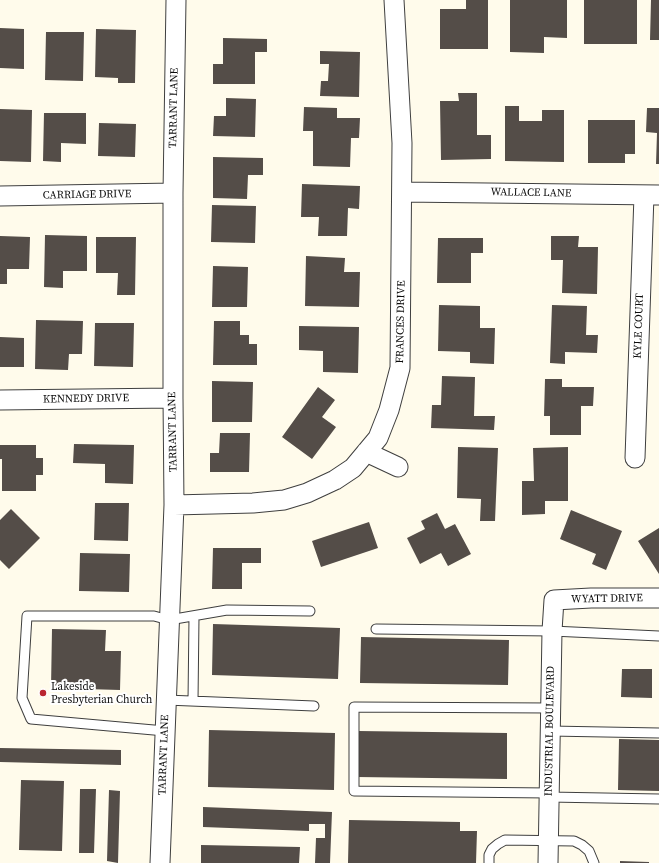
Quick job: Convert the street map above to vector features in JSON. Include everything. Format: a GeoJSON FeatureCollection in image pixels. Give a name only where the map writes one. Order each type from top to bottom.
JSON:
{"type":"FeatureCollection","features":[{"type":"Feature","properties":{"kind":"street","name":"TARRANT LANE"},"geometry":{"type":"LineString","coordinates":[[160,863],[174,505],[172,398],[176,0]]}},
{"type":"Feature","properties":{"kind":"street","name":"FRANCES DRIVE"},"geometry":{"type":"LineString","coordinates":[[174,505],[284,500],[301,495],[335,480],[353,468],[378,438],[389,410],[400,368],[402,143],[394,0]]}},
{"type":"Feature","properties":{"kind":"street","name":"WALLACE LANE"},"geometry":{"type":"LineString","coordinates":[[402,192],[652,195]]}},
{"type":"Feature","properties":{"kind":"street","name":"CARRIAGE DRIVE"},"geometry":{"type":"LineString","coordinates":[[0,196],[173,193]]}},
{"type":"Feature","properties":{"kind":"street","name":"KYLE COURT"},"geometry":{"type":"LineString","coordinates":[[635,458],[652,195]]}},
{"type":"Feature","properties":{"kind":"street","name":"KENNEDY DRIVE"},"geometry":{"type":"LineString","coordinates":[[0,400],[172,398]]}},
{"type":"Feature","properties":{"kind":"street"},"geometry":{"type":"LineString","coordinates":[[366,452],[398,467]]}},
{"type":"Feature","properties":{"kind":"street","name":"WYATT DRIVE"},"geometry":{"type":"LineString","coordinates":[[554,600],[591,598],[659,598]]}},
{"type":"Feature","properties":{"kind":"street","name":"INDUSTRIAL BOULEVARD"},"geometry":{"type":"LineString","coordinates":[[548,863],[550,708],[554,600]]}},
{"type":"Feature","properties":{"kind":"lane"},"geometry":{"type":"LineString","coordinates":[[165,731],[31,719],[22,698],[27,616],[154,616],[169,620],[194,617],[227,610],[310,611]]}},
{"type":"Feature","properties":{"kind":"lane"},"geometry":{"type":"LineString","coordinates":[[193,701],[194,617]]}},
{"type":"Feature","properties":{"kind":"lane"},"geometry":{"type":"LineString","coordinates":[[376,629],[552,631],[659,636]]}},
{"type":"Feature","properties":{"kind":"lane"},"geometry":{"type":"LineString","coordinates":[[166,700],[314,706]]}},
{"type":"Feature","properties":{"kind":"lane"},"geometry":{"type":"LineString","coordinates":[[550,708],[354,707],[354,791],[549,795],[659,800]]}},
{"type":"Feature","properties":{"kind":"lane"},"geometry":{"type":"LineString","coordinates":[[550,731],[659,732]]}},
{"type":"Feature","properties":{"kind":"lane"},"geometry":{"type":"LineString","coordinates":[[489,863],[489,855],[492,849],[505,840],[574,841],[589,851],[594,863]]}},
{"type":"Feature","properties":{"kind":"building"},"geometry":{"type":"Polygon","coordinates":[[[466,0],[488,0],[488,49],[440,49],[440,9],[466,9],[466,0]]]}},
{"type":"Feature","properties":{"kind":"building"},"geometry":{"type":"Polygon","coordinates":[[[510,0],[567,0],[567,38],[544,37],[544,53],[510,52],[510,0]]]}},
{"type":"Feature","properties":{"kind":"building"},"geometry":{"type":"Polygon","coordinates":[[[584,0],[637,0],[637,44],[584,44],[584,0]]]}},
{"type":"Feature","properties":{"kind":"building"},"geometry":{"type":"Polygon","coordinates":[[[651,0],[659,0],[659,40],[650,40],[651,0]]]}},
{"type":"Feature","properties":{"kind":"building"},"geometry":{"type":"Polygon","coordinates":[[[0,28],[24,29],[24,69],[0,68],[0,28]]]}},
{"type":"Feature","properties":{"kind":"building"},"geometry":{"type":"Polygon","coordinates":[[[96,29],[136,30],[135,83],[118,83],[118,78],[95,77],[96,29]]]}},
{"type":"Feature","properties":{"kind":"building"},"geometry":{"type":"Polygon","coordinates":[[[46,32],[84,32],[83,81],[45,80],[46,32]]]}},
{"type":"Feature","properties":{"kind":"building"},"geometry":{"type":"Polygon","coordinates":[[[223,38],[267,39],[267,52],[255,52],[255,84],[213,84],[213,64],[223,64],[223,38]]]}},
{"type":"Feature","properties":{"kind":"building"},"geometry":{"type":"Polygon","coordinates":[[[320,51],[360,52],[359,97],[320,96],[321,81],[328,81],[329,64],[320,64],[320,51]]]}},
{"type":"Feature","properties":{"kind":"building"},"geometry":{"type":"Polygon","coordinates":[[[458,93],[477,93],[477,135],[491,135],[491,159],[441,160],[440,101],[459,101],[458,93]]]}},
{"type":"Feature","properties":{"kind":"building"},"geometry":{"type":"Polygon","coordinates":[[[226,98],[256,99],[255,137],[213,136],[214,116],[226,116],[226,98]]]}},
{"type":"Feature","properties":{"kind":"building"},"geometry":{"type":"Polygon","coordinates":[[[505,106],[519,106],[519,121],[542,121],[542,110],[564,110],[564,162],[505,161],[505,106]]]}},
{"type":"Feature","properties":{"kind":"building"},"geometry":{"type":"Polygon","coordinates":[[[304,107],[337,108],[337,118],[360,118],[359,138],[351,138],[350,167],[313,166],[313,131],[303,131],[304,107]]]}},
{"type":"Feature","properties":{"kind":"building"},"geometry":{"type":"Polygon","coordinates":[[[647,108],[659,108],[659,164],[656,164],[657,133],[646,132],[647,108]]]}},
{"type":"Feature","properties":{"kind":"building"},"geometry":{"type":"Polygon","coordinates":[[[0,109],[32,110],[31,162],[0,161],[0,109]]]}},
{"type":"Feature","properties":{"kind":"building"},"geometry":{"type":"Polygon","coordinates":[[[44,113],[86,113],[86,144],[61,143],[61,162],[43,161],[44,113]]]}},
{"type":"Feature","properties":{"kind":"building"},"geometry":{"type":"Polygon","coordinates":[[[588,120],[635,120],[635,154],[625,154],[625,163],[588,163],[588,120]]]}},
{"type":"Feature","properties":{"kind":"building"},"geometry":{"type":"Polygon","coordinates":[[[99,123],[136,124],[135,157],[98,156],[99,123]]]}},
{"type":"Feature","properties":{"kind":"building"},"geometry":{"type":"Polygon","coordinates":[[[213,157],[263,158],[263,175],[248,175],[247,199],[213,198],[213,157]]]}},
{"type":"Feature","properties":{"kind":"building"},"geometry":{"type":"Polygon","coordinates":[[[302,184],[360,186],[359,209],[348,208],[347,236],[318,236],[319,217],[301,217],[302,184]]]}},
{"type":"Feature","properties":{"kind":"building"},"geometry":{"type":"Polygon","coordinates":[[[212,205],[256,206],[255,243],[211,242],[212,205]]]}},
{"type":"Feature","properties":{"kind":"building"},"geometry":{"type":"Polygon","coordinates":[[[45,235],[87,236],[87,271],[63,271],[63,288],[44,287],[45,235]]]}},
{"type":"Feature","properties":{"kind":"building"},"geometry":{"type":"Polygon","coordinates":[[[0,236],[30,237],[29,269],[7,269],[7,284],[0,284],[0,236]]]}},
{"type":"Feature","properties":{"kind":"building"},"geometry":{"type":"Polygon","coordinates":[[[551,236],[579,236],[578,247],[598,247],[597,294],[562,293],[563,260],[551,260],[551,236]]]}},
{"type":"Feature","properties":{"kind":"building"},"geometry":{"type":"Polygon","coordinates":[[[96,237],[136,237],[135,295],[117,295],[118,273],[96,273],[96,237]]]}},
{"type":"Feature","properties":{"kind":"building"},"geometry":{"type":"Polygon","coordinates":[[[438,238],[483,238],[483,253],[471,253],[471,283],[437,283],[438,238]]]}},
{"type":"Feature","properties":{"kind":"building"},"geometry":{"type":"Polygon","coordinates":[[[306,256],[345,258],[344,272],[360,272],[359,307],[305,306],[306,256]]]}},
{"type":"Feature","properties":{"kind":"building"},"geometry":{"type":"Polygon","coordinates":[[[213,266],[248,267],[247,307],[212,307],[213,266]]]}},
{"type":"Feature","properties":{"kind":"building"},"geometry":{"type":"Polygon","coordinates":[[[439,305],[480,306],[480,328],[495,328],[494,364],[470,363],[470,352],[438,351],[439,305]]]}},
{"type":"Feature","properties":{"kind":"building"},"geometry":{"type":"Polygon","coordinates":[[[552,305],[587,306],[586,335],[598,335],[597,353],[565,352],[565,364],[550,363],[552,305]]]}},
{"type":"Feature","properties":{"kind":"building"},"geometry":{"type":"Polygon","coordinates":[[[36,320],[83,321],[82,354],[69,354],[68,370],[35,369],[36,320]]]}},
{"type":"Feature","properties":{"kind":"building"},"geometry":{"type":"Polygon","coordinates":[[[214,321],[240,321],[240,335],[249,335],[249,344],[257,344],[257,365],[213,365],[214,321]]]}},
{"type":"Feature","properties":{"kind":"building"},"geometry":{"type":"Polygon","coordinates":[[[95,323],[134,323],[133,367],[94,366],[95,323]]]}},
{"type":"Feature","properties":{"kind":"building"},"geometry":{"type":"Polygon","coordinates":[[[299,326],[359,327],[358,373],[323,372],[323,351],[299,350],[299,326]]]}},
{"type":"Feature","properties":{"kind":"building"},"geometry":{"type":"Polygon","coordinates":[[[0,337],[24,338],[24,367],[0,367],[0,337]]]}},
{"type":"Feature","properties":{"kind":"building"},"geometry":{"type":"Polygon","coordinates":[[[442,376],[475,377],[474,416],[495,416],[494,430],[431,428],[432,405],[441,405],[442,376]]]}},
{"type":"Feature","properties":{"kind":"building"},"geometry":{"type":"Polygon","coordinates":[[[545,379],[562,379],[562,387],[594,387],[593,406],[581,406],[581,435],[550,435],[550,416],[544,416],[545,379]]]}},
{"type":"Feature","properties":{"kind":"building"},"geometry":{"type":"Polygon","coordinates":[[[212,381],[253,382],[252,422],[212,422],[212,381]]]}},
{"type":"Feature","properties":{"kind":"building"},"geometry":{"type":"Polygon","coordinates":[[[318,387],[335,400],[322,417],[336,427],[312,459],[282,437],[318,387]]]}},
{"type":"Feature","properties":{"kind":"building"},"geometry":{"type":"Polygon","coordinates":[[[220,433],[250,433],[249,472],[210,472],[210,453],[219,453],[220,433]]]}},
{"type":"Feature","properties":{"kind":"building"},"geometry":{"type":"Polygon","coordinates":[[[74,444],[134,445],[133,484],[105,483],[105,464],[73,463],[74,444]]]}},
{"type":"Feature","properties":{"kind":"building"},"geometry":{"type":"Polygon","coordinates":[[[0,445],[36,445],[36,458],[43,458],[43,475],[36,475],[36,491],[2,491],[2,459],[0,459],[0,445]]]}},
{"type":"Feature","properties":{"kind":"building"},"geometry":{"type":"Polygon","coordinates":[[[458,447],[498,448],[495,521],[480,521],[481,499],[457,498],[458,447]]]}},
{"type":"Feature","properties":{"kind":"building"},"geometry":{"type":"Polygon","coordinates":[[[568,447],[568,501],[545,501],[545,514],[522,515],[522,481],[534,481],[533,448],[568,447]]]}},
{"type":"Feature","properties":{"kind":"building"},"geometry":{"type":"Polygon","coordinates":[[[95,503],[129,503],[128,541],[94,540],[95,503]]]}},
{"type":"Feature","properties":{"kind":"building"},"geometry":{"type":"Polygon","coordinates":[[[11,509],[40,538],[9,569],[0,560],[0,520],[11,509]]]}},
{"type":"Feature","properties":{"kind":"building"},"geometry":{"type":"Polygon","coordinates":[[[571,510],[622,531],[606,570],[592,564],[596,554],[560,539],[571,510]]]}},
{"type":"Feature","properties":{"kind":"building"},"geometry":{"type":"Polygon","coordinates":[[[437,513],[445,529],[455,524],[471,554],[448,566],[441,553],[420,564],[407,538],[425,529],[421,521],[437,513]]]}},
{"type":"Feature","properties":{"kind":"building"},"geometry":{"type":"Polygon","coordinates":[[[369,522],[378,548],[321,567],[312,541],[369,522]]]}},
{"type":"Feature","properties":{"kind":"building"},"geometry":{"type":"Polygon","coordinates":[[[659,528],[659,574],[638,541],[659,528]]]}},
{"type":"Feature","properties":{"kind":"building"},"geometry":{"type":"Polygon","coordinates":[[[213,548],[261,548],[261,563],[242,563],[242,589],[212,589],[213,548]]]}},
{"type":"Feature","properties":{"kind":"building"},"geometry":{"type":"Polygon","coordinates":[[[80,553],[130,554],[129,592],[79,591],[80,553]]]}},
{"type":"Feature","properties":{"kind":"building"},"geometry":{"type":"Polygon","coordinates":[[[213,624],[340,628],[338,679],[212,675],[213,624]]]}},
{"type":"Feature","properties":{"kind":"building"},"geometry":{"type":"Polygon","coordinates":[[[52,629],[106,630],[105,651],[121,651],[120,690],[51,688],[52,629]]]}},
{"type":"Feature","properties":{"kind":"building"},"geometry":{"type":"Polygon","coordinates":[[[361,637],[509,640],[508,685],[360,683],[361,637]]]}},
{"type":"Feature","properties":{"kind":"building"},"geometry":{"type":"Polygon","coordinates":[[[622,669],[652,669],[652,698],[621,697],[622,669]]]}},
{"type":"Feature","properties":{"kind":"building"},"geometry":{"type":"Polygon","coordinates":[[[209,730],[335,733],[334,790],[208,787],[209,730]]]}},
{"type":"Feature","properties":{"kind":"building"},"geometry":{"type":"Polygon","coordinates":[[[358,731],[507,733],[507,779],[357,777],[358,731]]]}},
{"type":"Feature","properties":{"kind":"building"},"geometry":{"type":"Polygon","coordinates":[[[619,739],[659,740],[659,791],[618,790],[619,739]]]}},
{"type":"Feature","properties":{"kind":"building"},"geometry":{"type":"Polygon","coordinates":[[[0,748],[121,750],[121,765],[0,762],[0,748]]]}},
{"type":"Feature","properties":{"kind":"building"},"geometry":{"type":"Polygon","coordinates":[[[21,780],[64,781],[62,851],[19,850],[21,780]]]}},
{"type":"Feature","properties":{"kind":"building"},"geometry":{"type":"Polygon","coordinates":[[[80,789],[96,789],[94,853],[79,853],[80,789]]]}},
{"type":"Feature","properties":{"kind":"building"},"geometry":{"type":"Polygon","coordinates":[[[109,790],[120,791],[118,863],[107,861],[109,790]]]}},
{"type":"Feature","properties":{"kind":"building"},"geometry":{"type":"Polygon","coordinates":[[[203,807],[332,812],[330,863],[315,863],[316,838],[325,838],[325,824],[309,824],[309,831],[203,827],[203,807]]]}},
{"type":"Feature","properties":{"kind":"building"},"geometry":{"type":"Polygon","coordinates":[[[349,820],[460,822],[460,831],[477,831],[476,863],[348,863],[349,820]]]}},
{"type":"Feature","properties":{"kind":"building"},"geometry":{"type":"Polygon","coordinates":[[[201,845],[300,847],[299,863],[201,863],[201,845]]]}},
{"type":"Feature","properties":{"kind":"building"},"geometry":{"type":"Polygon","coordinates":[[[620,861],[649,862],[649,863],[620,863],[620,861]]]}},
{"type":"Feature","properties":{"kind":"place","name":"Lakeside Presbyterian Church"},"geometry":{"type":"Point","coordinates":[43,693]}}]}
